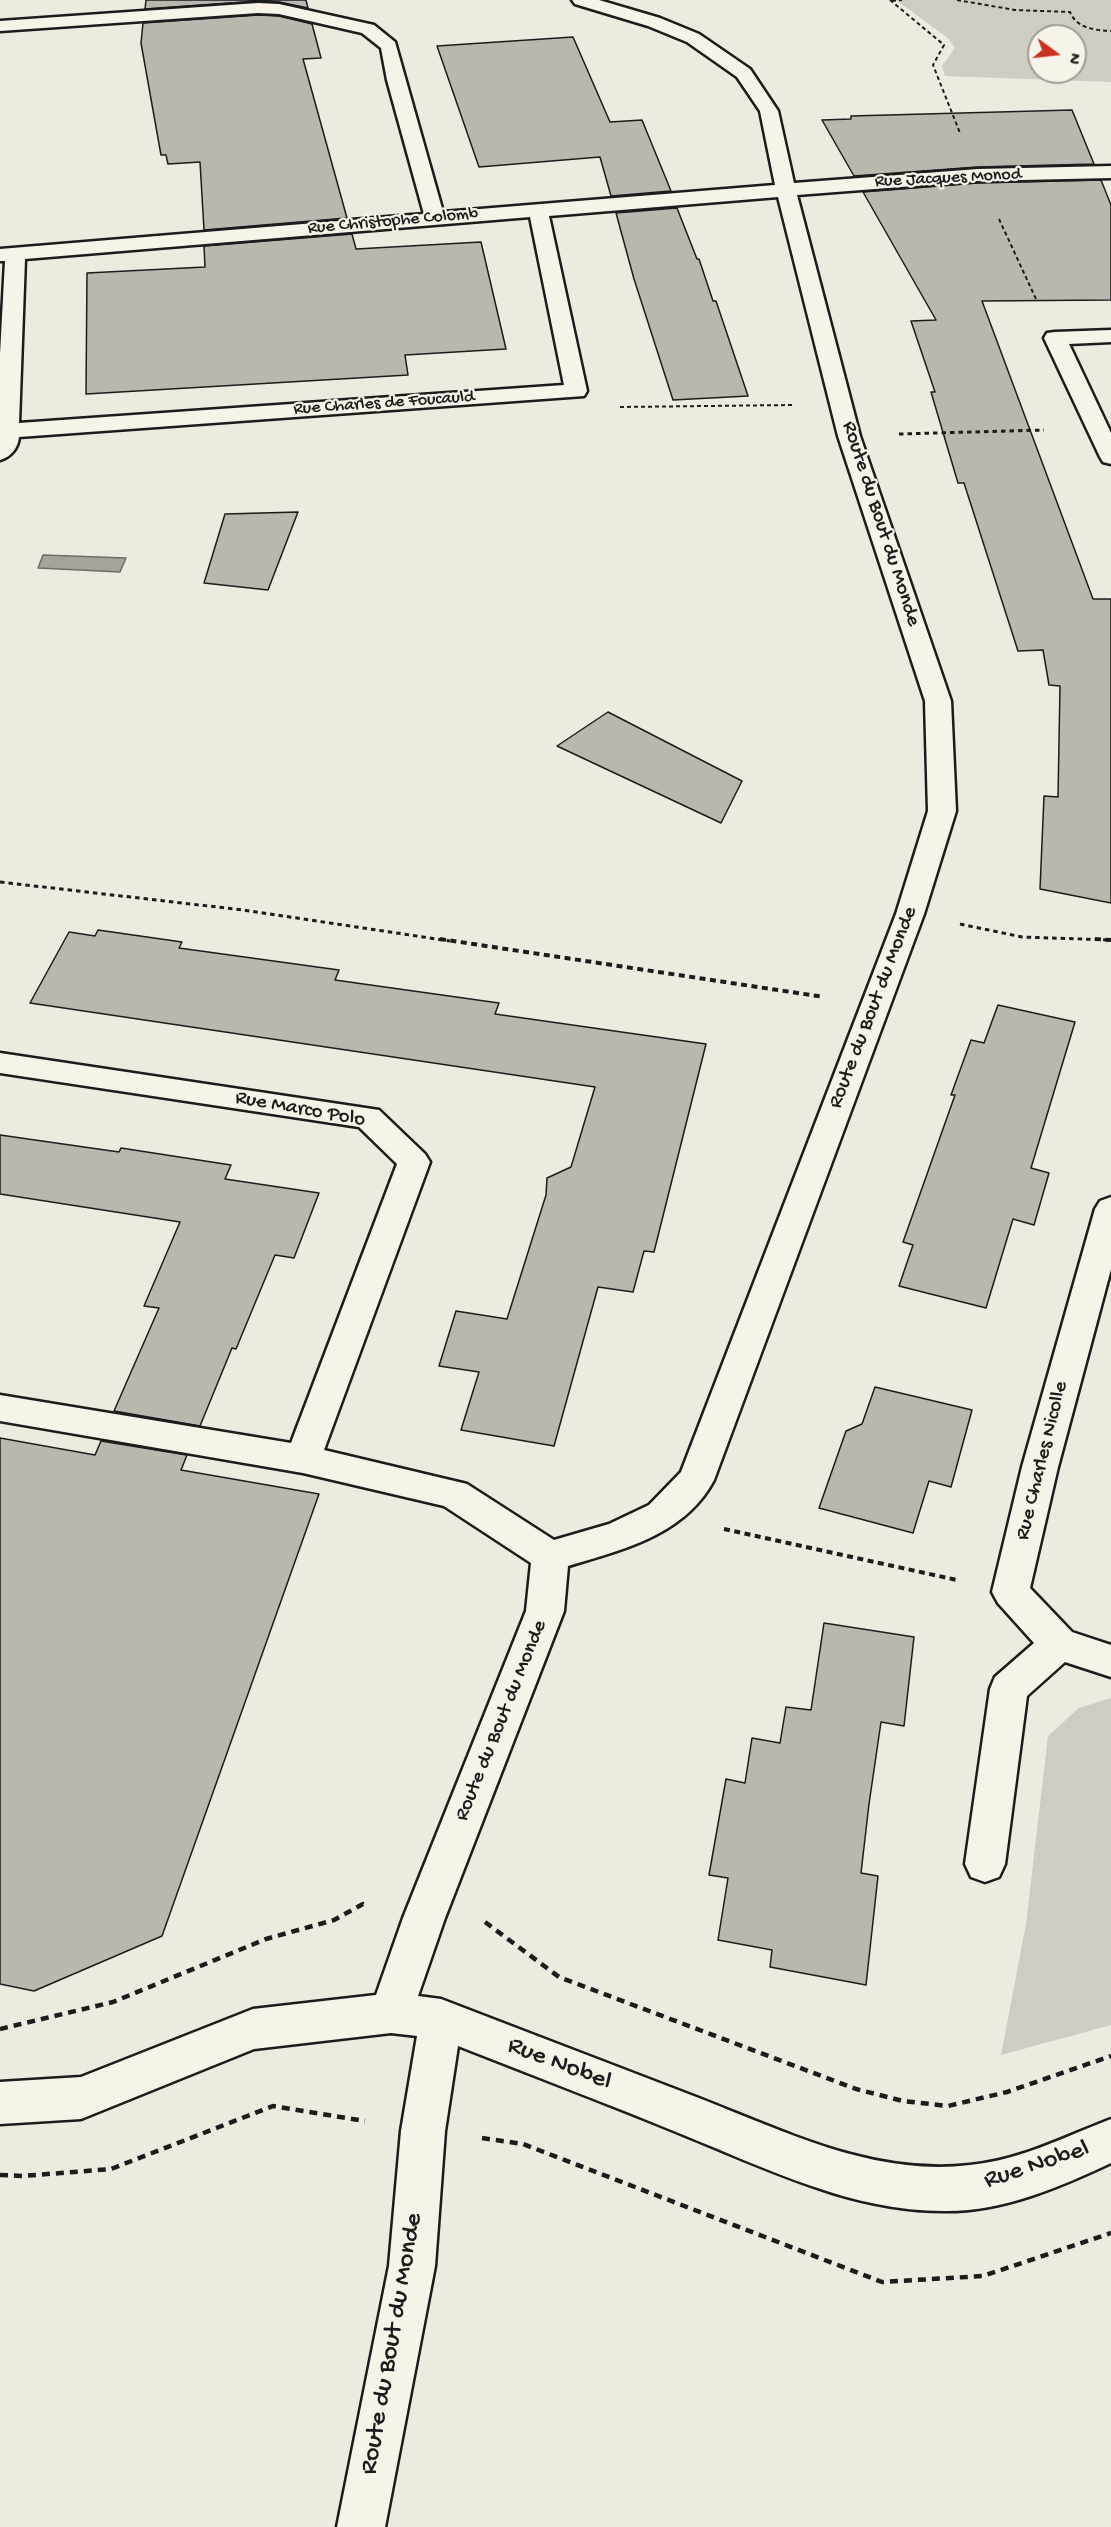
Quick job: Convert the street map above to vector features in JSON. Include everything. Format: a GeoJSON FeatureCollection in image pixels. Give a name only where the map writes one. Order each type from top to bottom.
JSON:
{"type":"FeatureCollection","features":[{"type":"Feature","properties":{"kind":"street","name":"Route du Bout du Monde"},"geometry":{"type":"LineString","coordinates":[[391,2013],[429,1907],[545,1611],[550,1556],[619,1536],[662,1515],[696,1480],[910,914],[942,811],[938,701],[849,436],[786,190],[769,111],[744,73],[693,38],[654,22],[581,0]]}},
{"type":"Feature","properties":{"kind":"street"},"geometry":{"type":"LineString","coordinates":[[0,26],[258,8],[279,9],[368,29],[390,46],[396,80],[435,218]]}},
{"type":"Feature","properties":{"kind":"street","name":"Rue Jacques Monod"},"geometry":{"type":"LineString","coordinates":[[786,190],[978,176],[1111,172]]}},
{"type":"Feature","properties":{"kind":"street","name":"Rue Christophe Colomb"},"geometry":{"type":"LineString","coordinates":[[8,255],[786,190]]}},
{"type":"Feature","properties":{"kind":"street","name":"Rue Charles de Foucauld"},"geometry":{"type":"LineString","coordinates":[[6,430],[576,391],[538,209]]}},
{"type":"Feature","properties":{"kind":"street"},"geometry":{"type":"LineString","coordinates":[[0,453],[7,444],[8,255]]}},
{"type":"Feature","properties":{"kind":"street"},"geometry":{"type":"LineString","coordinates":[[1111,336],[1054,338],[1111,457]]}},
{"type":"Feature","properties":{"kind":"street","name":"Rue Marco Polo"},"geometry":{"type":"LineString","coordinates":[[0,1063],[368,1118],[414,1162],[303,1459]]}},
{"type":"Feature","properties":{"kind":"street","name":"Rue Charles Nicolle"},"geometry":{"type":"LineString","coordinates":[[1011,1592],[1040,1467],[1111,1209]]}},
{"type":"Feature","properties":{"kind":"street"},"geometry":{"type":"LineString","coordinates":[[0,1408],[303,1459],[454,1494],[550,1556]]}},
{"type":"Feature","properties":{"kind":"street"},"geometry":{"type":"LineString","coordinates":[[1011,1592],[1059,1644],[1111,1661]]}},
{"type":"Feature","properties":{"kind":"street"},"geometry":{"type":"LineString","coordinates":[[985,1864],[1010,1689],[1059,1644]]}},
{"type":"Feature","properties":{"kind":"street","name":"Rue Nobel"},"geometry":{"type":"LineString","coordinates":[[0,2103],[81,2098],[253,2028],[391,2013],[441,2019],[770,2148],[846,2175],[896,2186],[947,2189],[996,2184],[1047,2169],[1111,2140]]}},
{"type":"Feature","properties":{"kind":"street","name":"Route du Bout du Monde"},"geometry":{"type":"LineString","coordinates":[[361,2527],[412,2266],[423,2131],[441,2019]]}},
{"type":"Feature","properties":{"kind":"path"},"geometry":{"type":"LineString","coordinates":[[891,1],[902,0]]}},
{"type":"Feature","properties":{"kind":"path"},"geometry":{"type":"LineString","coordinates":[[957,0],[1015,10],[1070,12],[1071,17],[1080,25],[1111,31]]}},
{"type":"Feature","properties":{"kind":"path"},"geometry":{"type":"LineString","coordinates":[[0,882],[255,911],[821,997]]}},
{"type":"Feature","properties":{"kind":"path"},"geometry":{"type":"LineString","coordinates":[[910,914],[1022,937],[1111,940]]}},
{"type":"Feature","properties":{"kind":"path"},"geometry":{"type":"LineString","coordinates":[[662,1515],[1011,1592]]}},
{"type":"Feature","properties":{"kind":"path"},"geometry":{"type":"LineString","coordinates":[[0,2175],[23,2176],[111,2169],[273,2106],[423,2131],[523,2144],[882,2282],[983,2276],[1111,2233]]}},
{"type":"Feature","properties":{"kind":"shaded area"},"geometry":{"type":"Polygon","coordinates":[[[896,0],[1111,0],[1111,82],[1087,81],[1087,24],[1027,24],[1027,79],[945,76],[942,66],[955,48],[948,38],[896,0]]]}},
{"type":"Feature","properties":{"kind":"shaded area"},"geometry":{"type":"Polygon","coordinates":[[[43,555],[126,558],[120,572],[38,568],[43,555]]]}},
{"type":"Feature","properties":{"kind":"shaded area"},"geometry":{"type":"Polygon","coordinates":[[[1111,1698],[1111,2025],[1001,2055],[1026,1924],[1048,1736],[1079,1708],[1111,1698]]]}},
{"type":"Feature","properties":{"kind":"building"},"geometry":{"type":"Polygon","coordinates":[[[146,0],[306,0],[308,8],[279,2],[258,1],[145,9],[146,0]]]}},
{"type":"Feature","properties":{"kind":"building"},"geometry":{"type":"Polygon","coordinates":[[[258,15],[279,16],[312,24],[321,58],[303,59],[347,218],[204,230],[200,162],[168,164],[166,155],[161,155],[141,43],[143,23],[258,15]]]}},
{"type":"Feature","properties":{"kind":"building"},"geometry":{"type":"Polygon","coordinates":[[[573,37],[610,122],[642,120],[671,191],[611,196],[600,157],[479,167],[437,46],[573,37]]]}},
{"type":"Feature","properties":{"kind":"building"},"geometry":{"type":"Polygon","coordinates":[[[1072,110],[1094,164],[978,167],[854,176],[822,120],[851,119],[851,116],[1072,110]]]}},
{"type":"Feature","properties":{"kind":"building"},"geometry":{"type":"Polygon","coordinates":[[[1101,180],[1111,205],[1111,300],[982,301],[1093,599],[1111,599],[1111,903],[1040,889],[1044,796],[1058,797],[1060,686],[1049,685],[1043,650],[1018,651],[964,483],[958,483],[931,392],[935,392],[911,321],[936,320],[863,192],[978,183],[1101,180]]]}},
{"type":"Feature","properties":{"kind":"building"},"geometry":{"type":"Polygon","coordinates":[[[677,208],[697,259],[699,259],[713,301],[716,301],[748,396],[673,400],[634,279],[616,213],[677,208]]]}},
{"type":"Feature","properties":{"kind":"building"},"geometry":{"type":"Polygon","coordinates":[[[352,234],[356,249],[481,242],[506,349],[405,355],[408,375],[86,394],[87,273],[205,267],[204,246],[352,234]]]}},
{"type":"Feature","properties":{"kind":"building"},"geometry":{"type":"Polygon","coordinates":[[[298,512],[268,590],[204,583],[225,514],[298,512]]]}},
{"type":"Feature","properties":{"kind":"building"},"geometry":{"type":"Polygon","coordinates":[[[608,712],[742,781],[721,823],[557,746],[608,712]]]}},
{"type":"Feature","properties":{"kind":"building"},"geometry":{"type":"Polygon","coordinates":[[[98,930],[182,942],[179,948],[339,970],[335,980],[499,1003],[495,1014],[706,1044],[654,1252],[644,1251],[633,1292],[598,1287],[554,1446],[461,1430],[479,1372],[439,1366],[456,1311],[507,1319],[546,1195],[547,1178],[571,1167],[595,1087],[30,1003],[69,932],[95,936],[98,930]]]}},
{"type":"Feature","properties":{"kind":"building"},"geometry":{"type":"Polygon","coordinates":[[[998,1005],[1075,1022],[1031,1168],[1049,1173],[1034,1225],[1013,1219],[986,1308],[899,1286],[913,1245],[903,1242],[955,1095],[951,1095],[971,1040],[984,1043],[998,1005]]]}},
{"type":"Feature","properties":{"kind":"building"},"geometry":{"type":"Polygon","coordinates":[[[0,1135],[119,1152],[121,1148],[231,1165],[225,1179],[319,1193],[294,1258],[275,1255],[236,1349],[232,1348],[200,1426],[114,1411],[159,1308],[144,1306],[180,1222],[0,1194],[0,1135]]]}},
{"type":"Feature","properties":{"kind":"building"},"geometry":{"type":"Polygon","coordinates":[[[875,1387],[972,1410],[951,1487],[929,1481],[913,1533],[819,1508],[846,1431],[862,1424],[875,1387]]]}},
{"type":"Feature","properties":{"kind":"building"},"geometry":{"type":"Polygon","coordinates":[[[0,1438],[95,1455],[101,1441],[187,1455],[181,1470],[319,1494],[162,1936],[34,1991],[0,1984],[0,1438]]]}},
{"type":"Feature","properties":{"kind":"building"},"geometry":{"type":"Polygon","coordinates":[[[824,1623],[914,1637],[904,1726],[881,1722],[869,1804],[861,1873],[878,1876],[866,1985],[770,1967],[772,1950],[718,1940],[728,1878],[709,1875],[726,1779],[745,1783],[752,1738],[780,1743],[786,1707],[811,1710],[824,1623]]]}}]}
